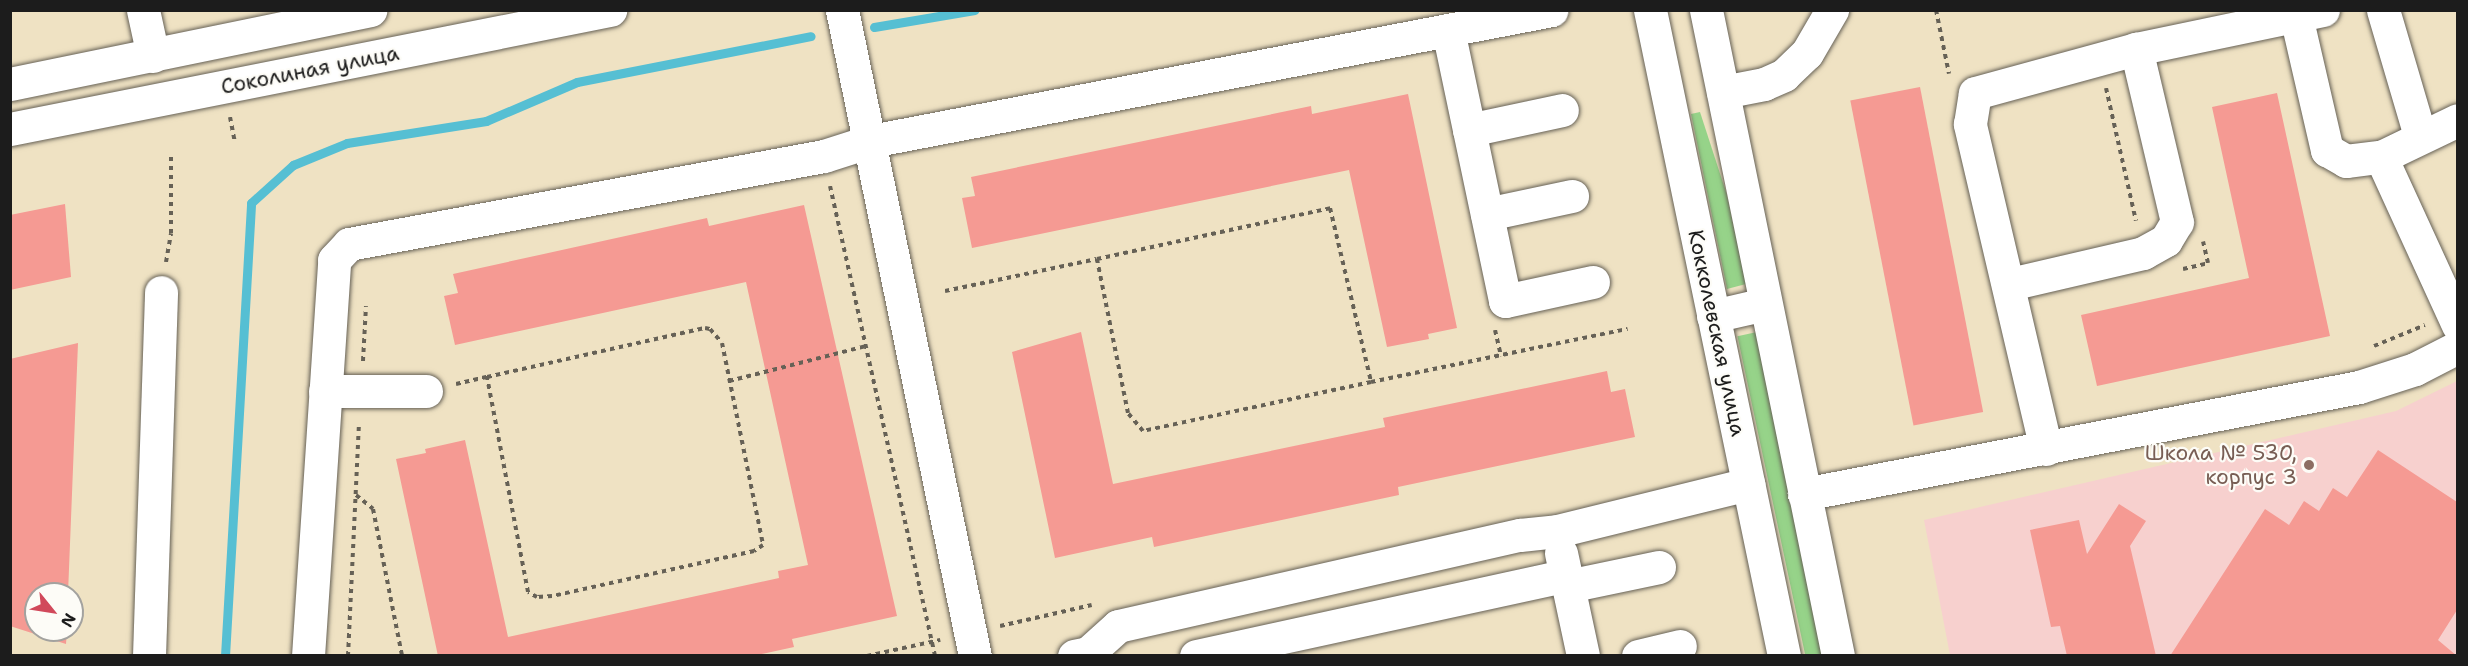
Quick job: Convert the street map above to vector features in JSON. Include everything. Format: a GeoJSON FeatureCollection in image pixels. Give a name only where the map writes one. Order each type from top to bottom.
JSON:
{"type":"FeatureCollection","features":[{"type":"Feature","properties":{"kind":"street"},"geometry":{"type":"LineString","coordinates":[[144,10],[153,56]]}},
{"type":"Feature","properties":{"kind":"street"},"geometry":{"type":"LineString","coordinates":[[10,84],[370,10]]}},
{"type":"Feature","properties":{"kind":"street","name":"Соколиная улица"},"geometry":{"type":"LineString","coordinates":[[10,129],[610,10]]}},
{"type":"Feature","properties":{"kind":"street"},"geometry":{"type":"LineString","coordinates":[[842,10],[871,141],[971,645]]}},
{"type":"Feature","properties":{"kind":"street"},"geometry":{"type":"LineString","coordinates":[[308,656],[334,260],[349,244],[824,156],[871,141],[1552,10]]}},
{"type":"Feature","properties":{"kind":"street","name":"Кокколевская улица"},"geometry":{"type":"LineString","coordinates":[[1650,10],[1784,656]]}},
{"type":"Feature","properties":{"kind":"street"},"geometry":{"type":"LineString","coordinates":[[1706,10],[1838,656]]}},
{"type":"Feature","properties":{"kind":"street"},"geometry":{"type":"LineString","coordinates":[[1723,92],[1764,84],[1784,75],[1807,53],[1832,10]]}},
{"type":"Feature","properties":{"kind":"street"},"geometry":{"type":"LineString","coordinates":[[2384,10],[2420,136]]}},
{"type":"Feature","properties":{"kind":"street"},"geometry":{"type":"LineString","coordinates":[[2046,449],[2010,284],[1959,82],[2100,58],[2309,13],[2327,150],[2346,161],[2381,157],[2420,136],[2457,120]]}},
{"type":"Feature","properties":{"kind":"street"},"geometry":{"type":"LineString","coordinates":[[1448,30],[1505,301],[1593,282]]}},
{"type":"Feature","properties":{"kind":"street"},"geometry":{"type":"LineString","coordinates":[[2010,284],[2143,253],[2166,240],[2177,222],[2136,49]]}},
{"type":"Feature","properties":{"kind":"street"},"geometry":{"type":"LineString","coordinates":[[1469,130],[1562,110]]}},
{"type":"Feature","properties":{"kind":"street"},"geometry":{"type":"LineString","coordinates":[[2381,157],[2457,325]]}},
{"type":"Feature","properties":{"kind":"street"},"geometry":{"type":"LineString","coordinates":[[1487,214],[1572,196]]}},
{"type":"Feature","properties":{"kind":"street"},"geometry":{"type":"LineString","coordinates":[[148,656],[161,292]]}},
{"type":"Feature","properties":{"kind":"street"},"geometry":{"type":"LineString","coordinates":[[1713,316],[1765,304]]}},
{"type":"Feature","properties":{"kind":"street"},"geometry":{"type":"LineString","coordinates":[[1804,494],[2359,387],[2415,369],[2457,347]]}},
{"type":"Feature","properties":{"kind":"street"},"geometry":{"type":"LineString","coordinates":[[325,392],[426,391]]}},
{"type":"Feature","properties":{"kind":"street"},"geometry":{"type":"LineString","coordinates":[[1084,655],[1118,626],[1520,535],[1557,531],[1748,484]]}},
{"type":"Feature","properties":{"kind":"street"},"geometry":{"type":"LineString","coordinates":[[1557,531],[1584,656]]}},
{"type":"Feature","properties":{"kind":"street"},"geometry":{"type":"LineString","coordinates":[[1196,656],[1567,581],[1659,567]]}},
{"type":"Feature","properties":{"kind":"street"},"geometry":{"type":"LineString","coordinates":[[1638,656],[1680,646]]}},
{"type":"Feature","properties":{"kind":"path"},"geometry":{"type":"LineString","coordinates":[[1936,10],[1959,82]]}},
{"type":"Feature","properties":{"kind":"path"},"geometry":{"type":"LineString","coordinates":[[2100,58],[2143,253]]}},
{"type":"Feature","properties":{"kind":"path"},"geometry":{"type":"LineString","coordinates":[[229,111],[235,142]]}},
{"type":"Feature","properties":{"kind":"path"},"geometry":{"type":"LineString","coordinates":[[161,292],[171,233],[171,155]]}},
{"type":"Feature","properties":{"kind":"path"},"geometry":{"type":"LineString","coordinates":[[824,156],[935,656]]}},
{"type":"Feature","properties":{"kind":"path"},"geometry":{"type":"LineString","coordinates":[[945,291],[1330,208],[1371,382]]}},
{"type":"Feature","properties":{"kind":"path"},"geometry":{"type":"LineString","coordinates":[[2174,271],[2208,263],[2200,229]]}},
{"type":"Feature","properties":{"kind":"path"},"geometry":{"type":"LineString","coordinates":[[1097,258],[1128,413],[1143,431],[1628,329]]}},
{"type":"Feature","properties":{"kind":"path"},"geometry":{"type":"LineString","coordinates":[[348,656],[366,299]]}},
{"type":"Feature","properties":{"kind":"path"},"geometry":{"type":"LineString","coordinates":[[1493,321],[1501,356]]}},
{"type":"Feature","properties":{"kind":"path"},"geometry":{"type":"LineString","coordinates":[[426,391],[487,377],[705,328],[714,331],[722,344],[763,545],[754,551],[537,597],[528,592],[487,377]]}},
{"type":"Feature","properties":{"kind":"path"},"geometry":{"type":"LineString","coordinates":[[729,381],[866,346]]}},
{"type":"Feature","properties":{"kind":"path"},"geometry":{"type":"LineString","coordinates":[[356,495],[373,509],[402,656]]}},
{"type":"Feature","properties":{"kind":"path"},"geometry":{"type":"LineString","coordinates":[[867,656],[932,641],[971,645]]}},
{"type":"Feature","properties":{"kind":"shaded area","name":"Школа № 530, корпус 3"},"geometry":{"type":"Polygon","coordinates":[[[2457,381],[2457,655],[1950,655],[1924,520],[2396,411],[2457,381]]]}},
{"type":"Feature","properties":{"kind":"green space"},"geometry":{"type":"Polygon","coordinates":[[[1700,112],[1727,195],[1746,284],[1727,289],[1691,114],[1700,112]]]}},
{"type":"Feature","properties":{"kind":"green space"},"geometry":{"type":"Polygon","coordinates":[[[1757,332],[1826,655],[1805,656],[1737,336],[1757,332]]]}},
{"type":"Feature","properties":{"kind":"building"},"geometry":{"type":"Polygon","coordinates":[[[1920,87],[1983,412],[1913,425],[1850,101],[1920,87]]]}},
{"type":"Feature","properties":{"kind":"building"},"geometry":{"type":"Polygon","coordinates":[[[2277,93],[2330,336],[2097,386],[2081,315],[2249,278],[2212,107],[2277,93]]]}},
{"type":"Feature","properties":{"kind":"building"},"geometry":{"type":"Polygon","coordinates":[[[1408,94],[1457,328],[1428,334],[1429,339],[1387,347],[1349,170],[972,248],[962,198],[975,196],[971,177],[1311,106],[1312,114],[1408,94]]]}},
{"type":"Feature","properties":{"kind":"building"},"geometry":{"type":"Polygon","coordinates":[[[65,204],[71,277],[10,290],[10,215],[65,204]]]}},
{"type":"Feature","properties":{"kind":"building"},"geometry":{"type":"Polygon","coordinates":[[[804,205],[897,616],[792,639],[794,647],[753,656],[438,656],[396,459],[426,453],[425,449],[465,440],[508,637],[779,578],[778,571],[808,565],[746,282],[455,345],[444,296],[458,293],[453,274],[707,218],[709,226],[804,205]]]}},
{"type":"Feature","properties":{"kind":"building"},"geometry":{"type":"Polygon","coordinates":[[[1081,332],[1113,484],[1385,427],[1383,418],[1607,371],[1611,392],[1625,389],[1635,437],[1398,487],[1399,495],[1154,547],[1152,537],[1055,558],[1012,352],[1081,332]]]}},
{"type":"Feature","properties":{"kind":"building"},"geometry":{"type":"Polygon","coordinates":[[[78,343],[68,582],[24,582],[24,630],[10,626],[10,359],[78,343]]]}},
{"type":"Feature","properties":{"kind":"building"},"geometry":{"type":"Polygon","coordinates":[[[2378,450],[2457,502],[2457,610],[2438,640],[2457,656],[2170,656],[2265,509],[2289,525],[2304,501],[2319,511],[2333,488],[2347,497],[2378,450]]]}},
{"type":"Feature","properties":{"kind":"building"},"geometry":{"type":"Polygon","coordinates":[[[2119,504],[2146,521],[2130,546],[2156,656],[2067,656],[2060,626],[2051,627],[2030,530],[2079,520],[2087,554],[2119,504]]]}},
{"type":"Feature","properties":{"kind":"waterway"},"geometry":{"type":"LineString","coordinates":[[874,27],[975,10]]}},
{"type":"Feature","properties":{"kind":"waterway"},"geometry":{"type":"LineString","coordinates":[[225,656],[251,203],[293,165],[347,143],[486,121],[577,82],[811,36]]}},
{"type":"Feature","properties":{"kind":"place","name":"Школа № 530, корпус 3"},"geometry":{"type":"Point","coordinates":[2309,465]}}]}
